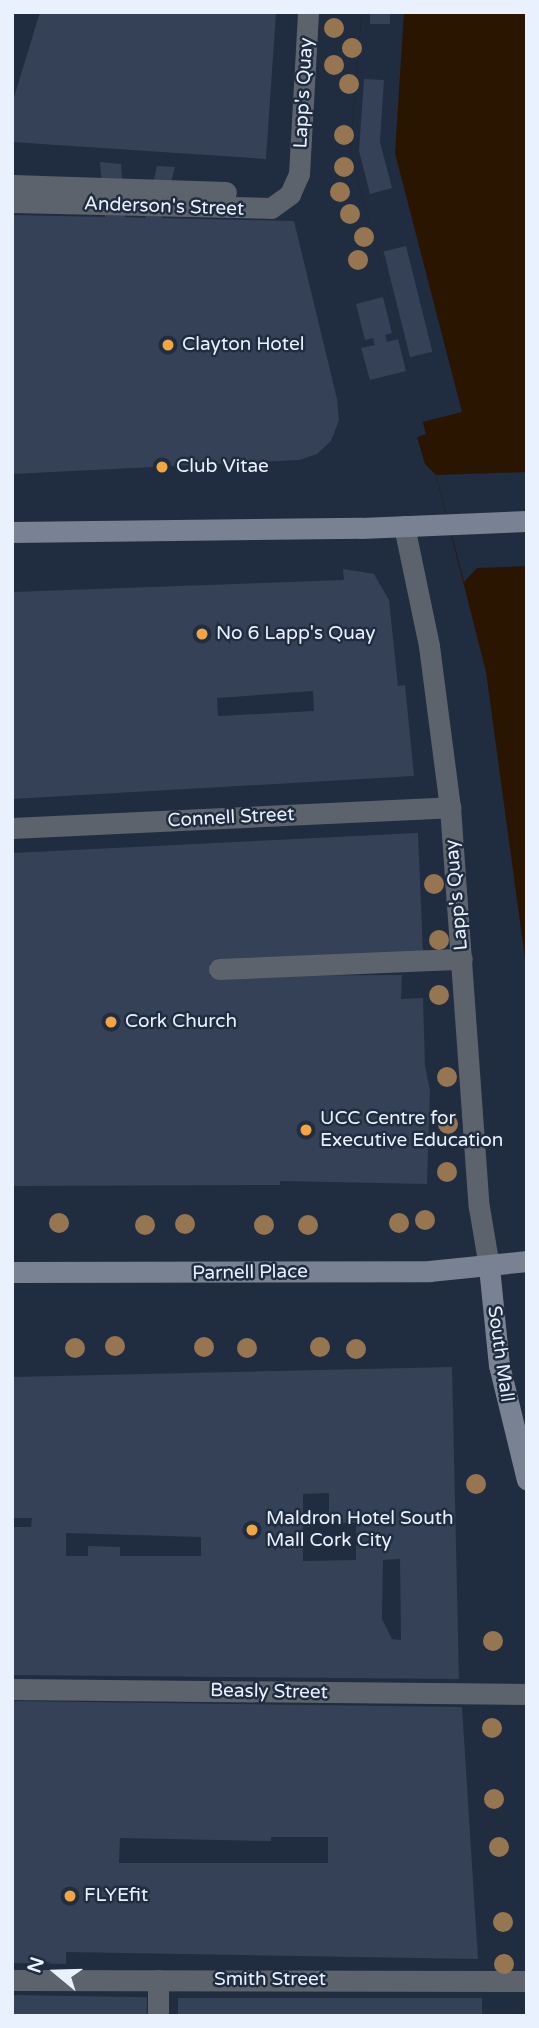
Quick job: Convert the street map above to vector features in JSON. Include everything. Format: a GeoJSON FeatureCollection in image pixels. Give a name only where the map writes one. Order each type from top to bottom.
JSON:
{"type":"FeatureCollection","features":[{"type":"Feature","properties":{"kind":"main road"},"geometry":{"type":"LineString","coordinates":[[12,532],[404,526],[527,520]]}},
{"type":"Feature","properties":{"kind":"main road","name":"Parnell Place"},"geometry":{"type":"LineString","coordinates":[[12,1272],[202,1274],[489,1267],[527,1261]]}},
{"type":"Feature","properties":{"kind":"main road","name":"South Mall"},"geometry":{"type":"LineString","coordinates":[[489,1267],[499,1365],[527,1480]]}},
{"type":"Feature","properties":{"kind":"street","name":"Lapp's Quay"},"geometry":{"type":"LineString","coordinates":[[299,174],[308,12]]}},
{"type":"Feature","properties":{"kind":"street","name":"Anderson's Street"},"geometry":{"type":"LineString","coordinates":[[12,202],[271,208],[290,194],[299,174]]}},
{"type":"Feature","properties":{"kind":"street"},"geometry":{"type":"LineString","coordinates":[[12,185],[226,191]]}},
{"type":"Feature","properties":{"kind":"street","name":"Lapp's Quay"},"geometry":{"type":"LineString","coordinates":[[404,526],[429,646],[450,807],[479,1207],[489,1267]]}},
{"type":"Feature","properties":{"kind":"street","name":"Connell Street"},"geometry":{"type":"LineString","coordinates":[[12,828],[450,807]]}},
{"type":"Feature","properties":{"kind":"street"},"geometry":{"type":"LineString","coordinates":[[219,969],[462,959]]}},
{"type":"Feature","properties":{"kind":"street","name":"Beasly Street"},"geometry":{"type":"LineString","coordinates":[[12,1689],[527,1694]]}},
{"type":"Feature","properties":{"kind":"street","name":"Smith Street"},"geometry":{"type":"LineString","coordinates":[[12,1980],[527,1981]]}},
{"type":"Feature","properties":{"kind":"street"},"geometry":{"type":"LineString","coordinates":[[158,1980],[158,2016]]}},
{"type":"Feature","properties":{"kind":"shaded area"},"geometry":{"type":"Polygon","coordinates":[[[362,12],[527,12],[527,973],[486,672],[436,475],[425,464],[417,437],[426,434],[350,150],[362,12]]]}},
{"type":"Feature","properties":{"kind":"pier"},"geometry":{"type":"Polygon","coordinates":[[[362,12],[404,12],[395,153],[462,412],[422,422],[350,150],[362,12]]]}},
{"type":"Feature","properties":{"kind":"pier"},"geometry":{"type":"Polygon","coordinates":[[[527,472],[527,566],[477,568],[464,582],[436,475],[527,472]]]}},
{"type":"Feature","properties":{"kind":"building"},"geometry":{"type":"Polygon","coordinates":[[[40,12],[276,12],[266,159],[12,142],[12,104],[40,12]]]}},
{"type":"Feature","properties":{"kind":"building"},"geometry":{"type":"Polygon","coordinates":[[[370,12],[390,12],[390,24],[370,24],[370,12]]]}},
{"type":"Feature","properties":{"kind":"building"},"geometry":{"type":"Polygon","coordinates":[[[364,79],[384,80],[380,142],[392,188],[370,194],[359,151],[364,79]]]}},
{"type":"Feature","properties":{"kind":"building","name":"Clayton Hotel"},"geometry":{"type":"Polygon","coordinates":[[[100,162],[121,164],[125,217],[145,218],[157,166],[175,167],[162,218],[294,221],[337,399],[339,420],[331,441],[317,454],[299,460],[12,474],[12,215],[105,217],[100,162]]]}},
{"type":"Feature","properties":{"kind":"building"},"geometry":{"type":"Polygon","coordinates":[[[406,246],[432,352],[410,357],[384,252],[406,246]]]}},
{"type":"Feature","properties":{"kind":"building"},"geometry":{"type":"Polygon","coordinates":[[[383,297],[392,333],[385,335],[387,342],[398,339],[406,371],[370,380],[361,348],[375,345],[373,338],[365,340],[356,304],[383,297]]]}},
{"type":"Feature","properties":{"kind":"building"},"geometry":{"type":"Polygon","coordinates":[[[343,569],[374,574],[389,600],[398,686],[405,685],[414,776],[12,799],[12,592],[344,580],[343,569]],[[313,691],[217,698],[218,716],[314,711],[313,691]]]}},
{"type":"Feature","properties":{"kind":"building"},"geometry":{"type":"Polygon","coordinates":[[[418,833],[423,952],[210,963],[210,976],[402,975],[401,999],[423,998],[425,1066],[430,1091],[427,1184],[280,1181],[280,1185],[12,1186],[12,853],[418,833]]]}},
{"type":"Feature","properties":{"kind":"building"},"geometry":{"type":"Polygon","coordinates":[[[452,1367],[459,1679],[12,1675],[12,1527],[31,1527],[32,1518],[12,1518],[12,1377],[452,1367]],[[329,1493],[303,1494],[303,1561],[356,1560],[356,1523],[329,1523],[329,1493]],[[66,1533],[66,1556],[88,1556],[88,1546],[120,1547],[120,1556],[201,1556],[201,1537],[66,1533]],[[400,1559],[383,1560],[382,1619],[392,1639],[401,1640],[400,1559]]]}},
{"type":"Feature","properties":{"kind":"building"},"geometry":{"type":"Polygon","coordinates":[[[12,1701],[462,1707],[478,1959],[66,1952],[66,1964],[12,1963],[12,1701]],[[271,1837],[271,1841],[120,1838],[119,1863],[328,1863],[328,1837],[271,1837]]]}},
{"type":"Feature","properties":{"kind":"building"},"geometry":{"type":"Polygon","coordinates":[[[12,1995],[147,1997],[147,2016],[12,2016],[12,1995]]]}},
{"type":"Feature","properties":{"kind":"building"},"geometry":{"type":"Polygon","coordinates":[[[178,1998],[482,1998],[482,2016],[178,2016],[178,1998]]]}},
{"type":"Feature","properties":{"kind":"place","name":"Clayton Hotel"},"geometry":{"type":"Point","coordinates":[168,345]}},
{"type":"Feature","properties":{"kind":"place","name":"Club Vitae"},"geometry":{"type":"Point","coordinates":[162,467]}},
{"type":"Feature","properties":{"kind":"place","name":"No 6 Lapp's Quay"},"geometry":{"type":"Point","coordinates":[202,634]}},
{"type":"Feature","properties":{"kind":"place","name":"Cork Church"},"geometry":{"type":"Point","coordinates":[111,1022]}},
{"type":"Feature","properties":{"kind":"place","name":"UCC Centre for Executive Education"},"geometry":{"type":"Point","coordinates":[306,1130]}},
{"type":"Feature","properties":{"kind":"place","name":"Maldron Hotel South Mall Cork City"},"geometry":{"type":"Point","coordinates":[252,1530]}},
{"type":"Feature","properties":{"kind":"place","name":"FLYEfit"},"geometry":{"type":"Point","coordinates":[70,1896]}}]}
